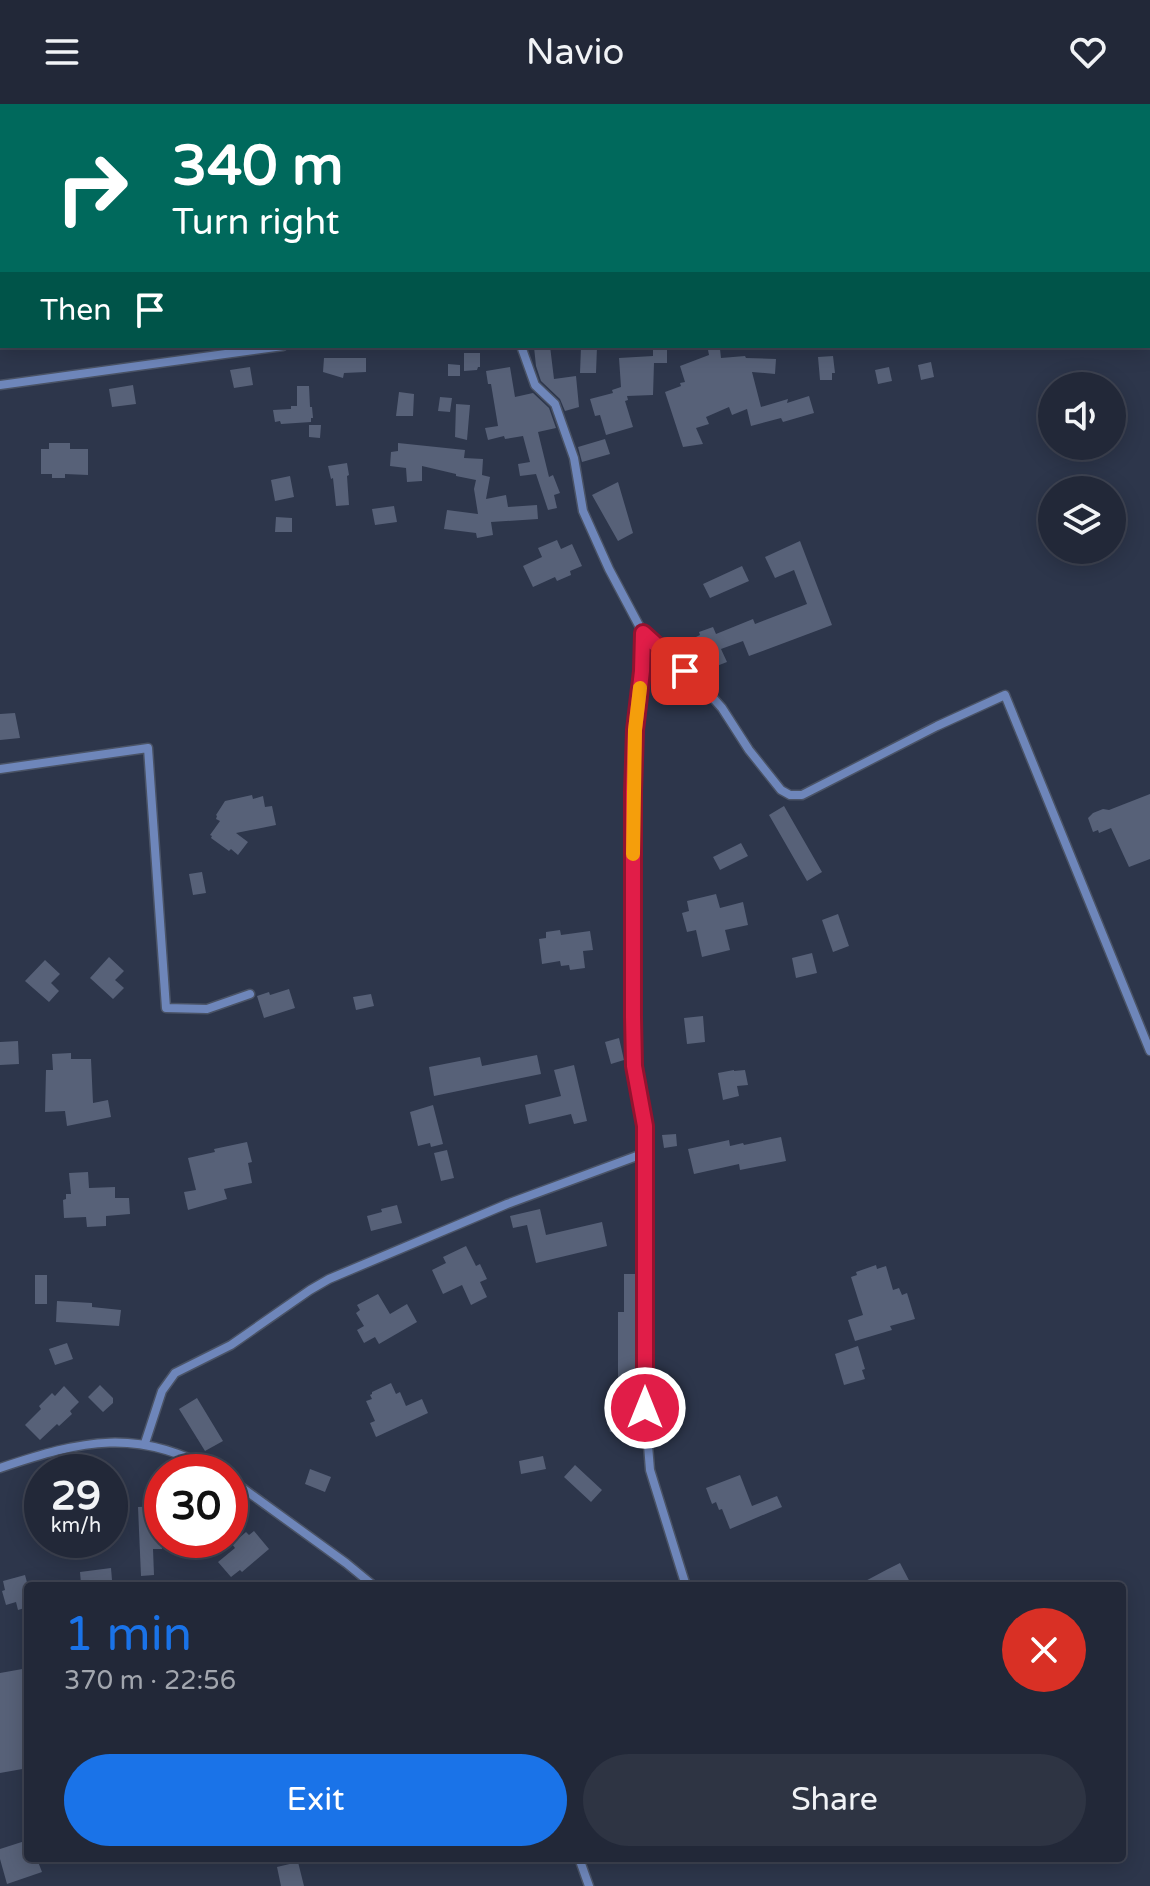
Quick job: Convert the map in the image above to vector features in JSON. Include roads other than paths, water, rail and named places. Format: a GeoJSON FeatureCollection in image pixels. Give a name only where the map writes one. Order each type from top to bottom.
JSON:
{"type":"FeatureCollection","features":[{"type":"Feature","properties":{"kind":"street"},"geometry":{"type":"LineString","coordinates":[[0,385],[268,348]]}},
{"type":"Feature","properties":{"kind":"street"},"geometry":{"type":"LineString","coordinates":[[522,348],[535,385],[555,404],[574,458],[583,511],[643,633],[722,708],[749,750],[781,790],[790,795],[802,795],[1005,695],[1150,1051]]}},
{"type":"Feature","properties":{"kind":"street"},"geometry":{"type":"LineString","coordinates":[[643,633],[633,792],[633,1029],[634,1066],[645,1126],[645,1408],[650,1470],[685,1582]]}},
{"type":"Feature","properties":{"kind":"street"},"geometry":{"type":"LineString","coordinates":[[0,769],[148,748],[166,1008],[207,1009],[250,994]]}},
{"type":"Feature","properties":{"kind":"street"},"geometry":{"type":"LineString","coordinates":[[145,1443],[162,1391],[175,1373],[231,1345],[310,1290],[453,1226],[645,1153]]}},
{"type":"Feature","properties":{"kind":"street"},"geometry":{"type":"LineString","coordinates":[[0,1468],[84,1444],[108,1441],[145,1443],[177,1454]]}},
{"type":"Feature","properties":{"kind":"street"},"geometry":{"type":"LineString","coordinates":[[248,1492],[369,1582]]}},
{"type":"Feature","properties":{"kind":"street"},"geometry":{"type":"LineString","coordinates":[[580,1862],[589,1886]]}}]}
